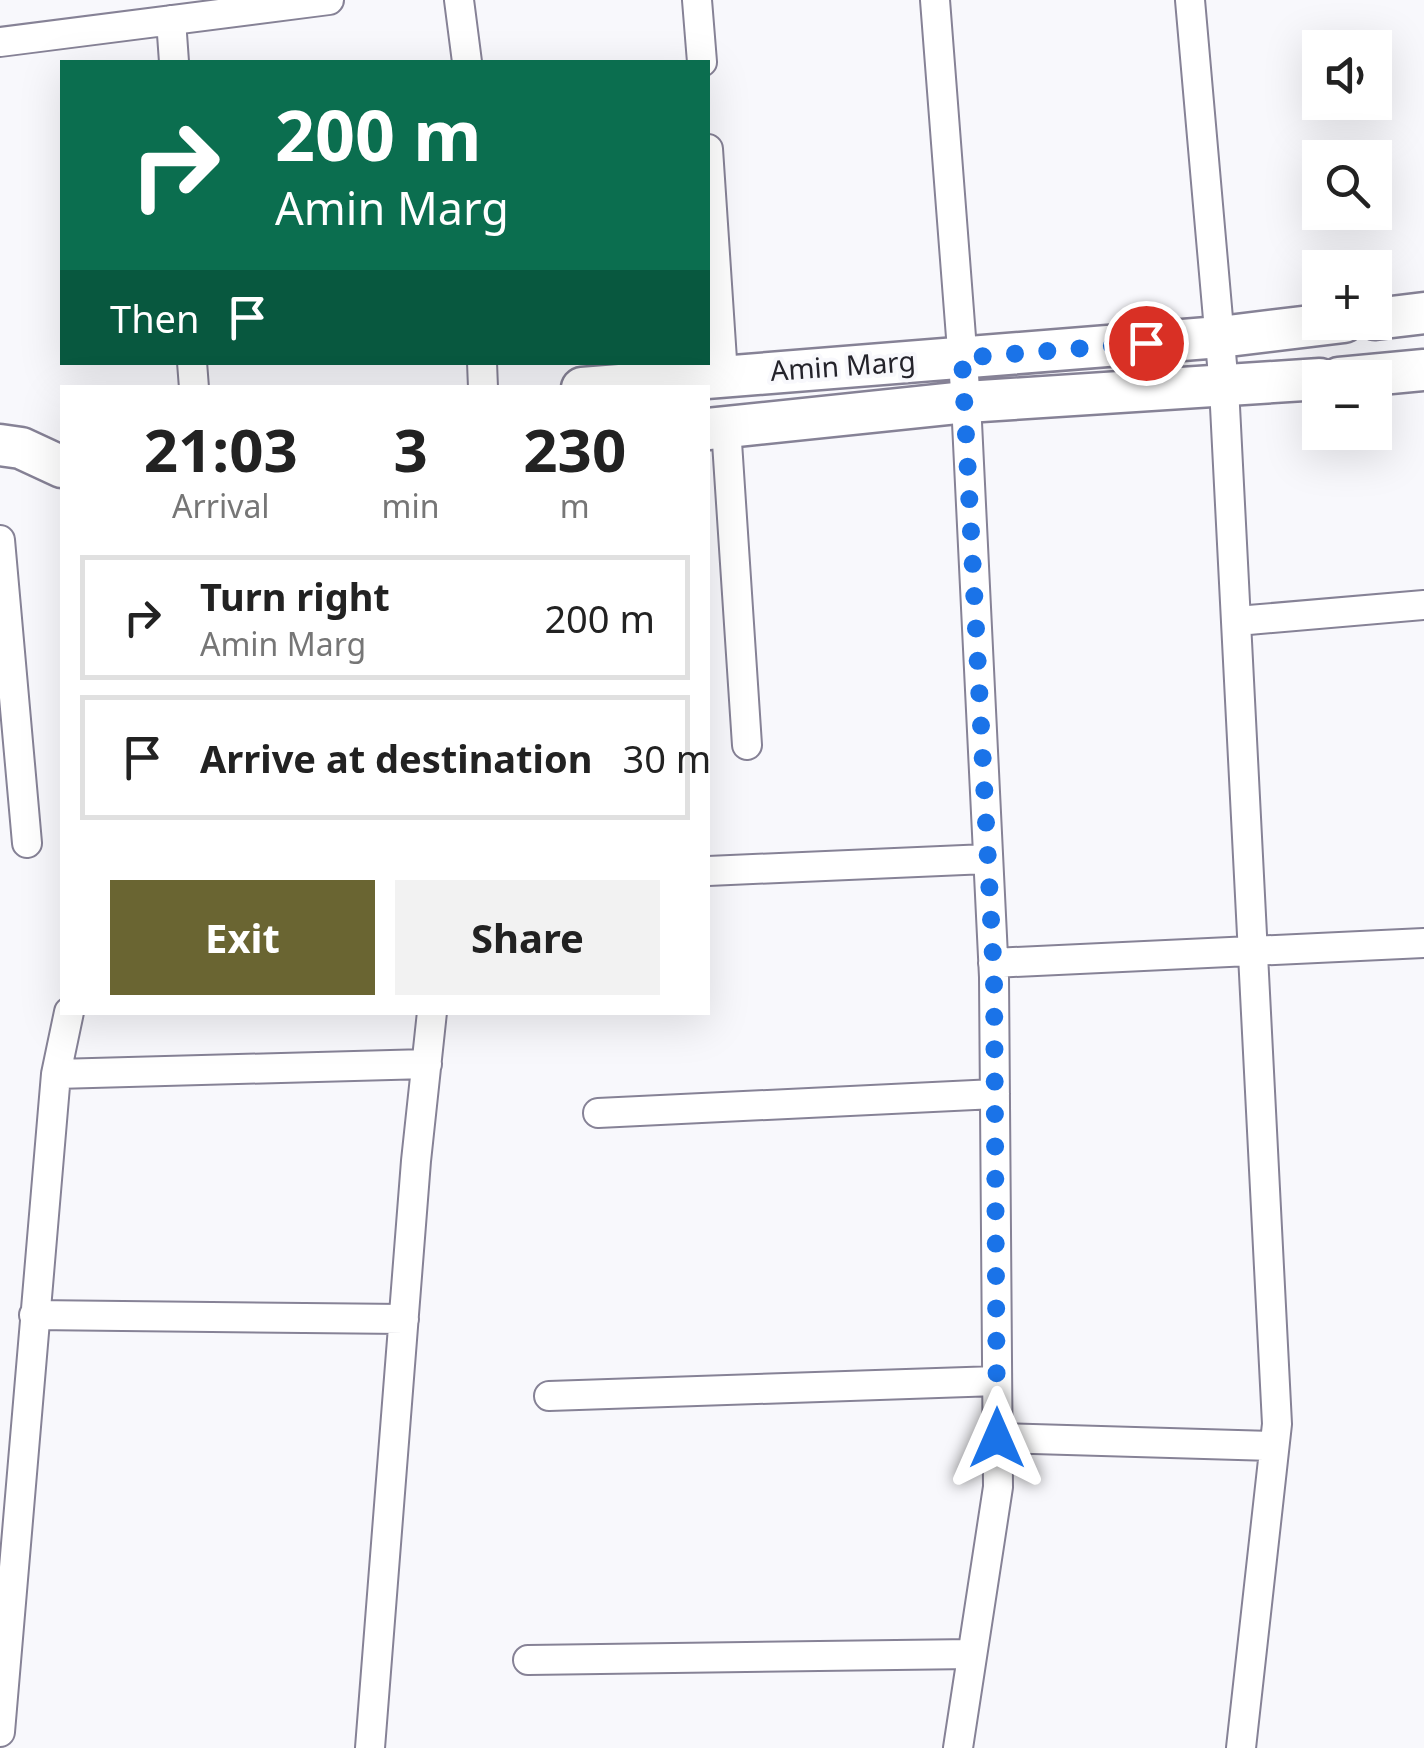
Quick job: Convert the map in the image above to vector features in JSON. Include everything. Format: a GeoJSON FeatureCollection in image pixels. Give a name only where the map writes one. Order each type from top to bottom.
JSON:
{"type":"FeatureCollection","features":[{"type":"Feature","properties":{"kind":"main road"},"geometry":{"type":"LineString","coordinates":[[1392,317],[1424,313]]}},
{"type":"Feature","properties":{"kind":"main road","name":"Amin Marg"},"geometry":{"type":"LineString","coordinates":[[615,385],[1220,337],[1302,327]]}},
{"type":"Feature","properties":{"kind":"main road"},"geometry":{"type":"LineString","coordinates":[[1392,373],[1424,370]]}},
{"type":"Feature","properties":{"kind":"main road","name":"Amin Marg"},"geometry":{"type":"LineString","coordinates":[[717,428],[966,402],[1302,380]]}},
{"type":"Feature","properties":{"kind":"main road"},"geometry":{"type":"LineString","coordinates":[[11,447],[60,433]]}},
{"type":"Feature","properties":{"kind":"main road"},"geometry":{"type":"LineString","coordinates":[[11,447],[60,465]]}},
{"type":"Feature","properties":{"kind":"street"},"geometry":{"type":"LineString","coordinates":[[0,42],[265,4],[329,0]]}},
{"type":"Feature","properties":{"kind":"street"},"geometry":{"type":"LineString","coordinates":[[459,0],[467,60]]}},
{"type":"Feature","properties":{"kind":"street"},"geometry":{"type":"LineString","coordinates":[[697,0],[702,60]]}},
{"type":"Feature","properties":{"kind":"street"},"geometry":{"type":"LineString","coordinates":[[935,0],[966,402],[993,963],[998,1487],[958,1748]]}},
{"type":"Feature","properties":{"kind":"street"},"geometry":{"type":"LineString","coordinates":[[1190,0],[1224,387],[1277,1424],[1241,1748]]}},
{"type":"Feature","properties":{"kind":"street"},"geometry":{"type":"LineString","coordinates":[[171,20],[174,60]]}},
{"type":"Feature","properties":{"kind":"street"},"geometry":{"type":"LineString","coordinates":[[710,179],[723,375]]}},
{"type":"Feature","properties":{"kind":"street"},"geometry":{"type":"LineString","coordinates":[[717,428],[747,746]]}},
{"type":"Feature","properties":{"kind":"street"},"geometry":{"type":"LineString","coordinates":[[0,540],[27,843]]}},
{"type":"Feature","properties":{"kind":"street"},"geometry":{"type":"LineString","coordinates":[[1237,621],[1424,604]]}},
{"type":"Feature","properties":{"kind":"street"},"geometry":{"type":"LineString","coordinates":[[710,871],[988,859]]}},
{"type":"Feature","properties":{"kind":"street"},"geometry":{"type":"LineString","coordinates":[[993,963],[1424,943]]}},
{"type":"Feature","properties":{"kind":"street"},"geometry":{"type":"LineString","coordinates":[[0,1732],[56,1074],[69,1015]]}},
{"type":"Feature","properties":{"kind":"street"},"geometry":{"type":"LineString","coordinates":[[370,1748],[432,1015]]}},
{"type":"Feature","properties":{"kind":"street"},"geometry":{"type":"LineString","coordinates":[[56,1074],[427,1064]]}},
{"type":"Feature","properties":{"kind":"street"},"geometry":{"type":"LineString","coordinates":[[598,1113],[994,1094]]}},
{"type":"Feature","properties":{"kind":"street"},"geometry":{"type":"LineString","coordinates":[[34,1315],[404,1319]]}},
{"type":"Feature","properties":{"kind":"street"},"geometry":{"type":"LineString","coordinates":[[549,1396],[997,1381]]}},
{"type":"Feature","properties":{"kind":"street"},"geometry":{"type":"LineString","coordinates":[[997,1438],[1274,1446]]}},
{"type":"Feature","properties":{"kind":"street"},"geometry":{"type":"LineString","coordinates":[[528,1660],[972,1654]]}},
{"type":"Feature","properties":{"kind":"route"},"geometry":{"type":"LineString","coordinates":[[997,1438],[994,977],[962,358],[1146,343]]}}]}
